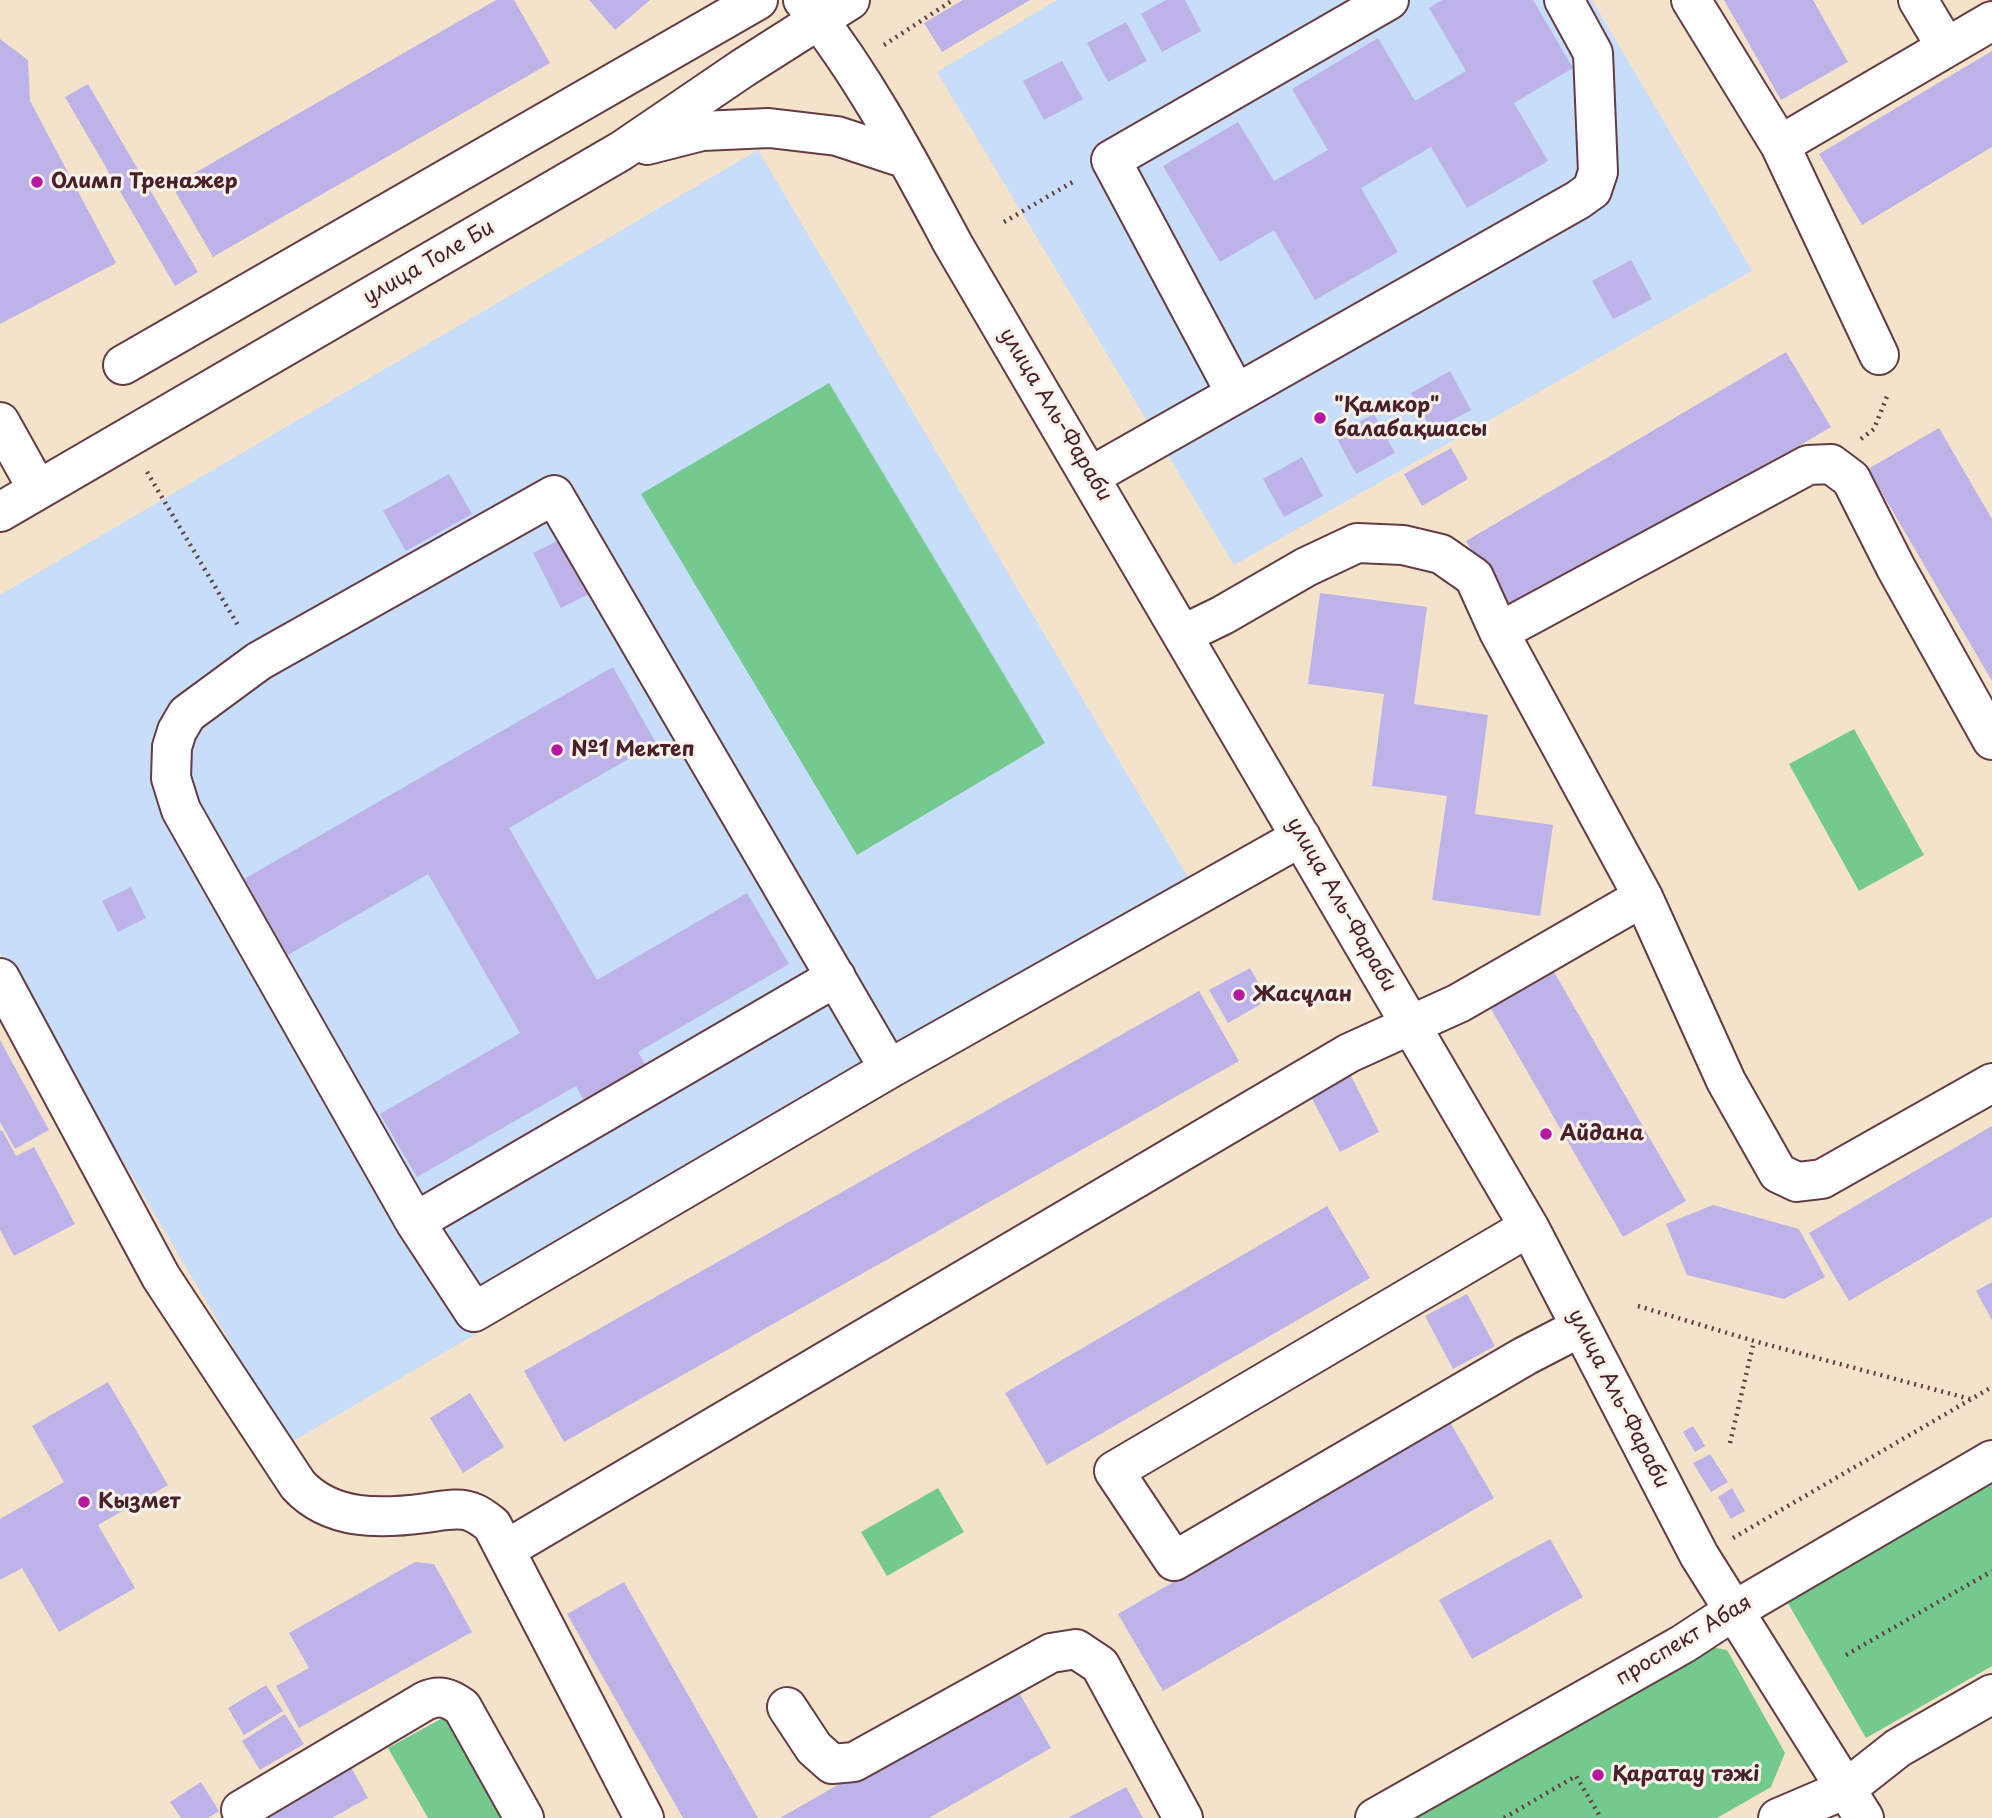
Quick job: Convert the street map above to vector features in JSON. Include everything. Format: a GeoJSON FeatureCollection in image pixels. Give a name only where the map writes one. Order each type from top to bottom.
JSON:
{"type":"FeatureCollection","features":[{"type":"Feature","properties":{"kind":"street"},"geometry":{"type":"LineString","coordinates":[[123,365],[758,0]]}},
{"type":"Feature","properties":{"kind":"street"},"geometry":{"type":"LineString","coordinates":[[1236,394],[1111,160],[1389,0]]}},
{"type":"Feature","properties":{"kind":"street"},"geometry":{"type":"LineString","coordinates":[[1091,476],[1592,190],[1598,172],[1593,53],[1564,0]]}},
{"type":"Feature","properties":{"kind":"street"},"geometry":{"type":"LineString","coordinates":[[1691,0],[1780,145],[1879,355]]}},
{"type":"Feature","properties":{"kind":"street"},"geometry":{"type":"LineString","coordinates":[[1918,0],[1946,47]]}},
{"type":"Feature","properties":{"kind":"street","name":"улица Аль-Фараби"},"geometry":{"type":"LineString","coordinates":[[823,6],[854,71],[907,159],[953,244],[1184,634],[1529,1227],[1699,1555],[1855,1803]]}},
{"type":"Feature","properties":{"kind":"street","name":"улица Толе Би"},"geometry":{"type":"LineString","coordinates":[[13,497],[127,438],[621,151],[823,6]]}},
{"type":"Feature","properties":{"kind":"street"},"geometry":{"type":"LineString","coordinates":[[1780,145],[1992,21]]}},
{"type":"Feature","properties":{"kind":"street"},"geometry":{"type":"LineString","coordinates":[[621,151],[702,131],[769,128],[836,136],[907,159]]}},
{"type":"Feature","properties":{"kind":"street"},"geometry":{"type":"LineString","coordinates":[[0,422],[13,497]]}},
{"type":"Feature","properties":{"kind":"street"},"geometry":{"type":"LineString","coordinates":[[1499,632],[1808,465],[1831,464],[1851,479],[1896,568],[1992,740]]}},
{"type":"Feature","properties":{"kind":"street"},"geometry":{"type":"LineString","coordinates":[[889,1069],[554,495],[259,661],[187,714],[177,731],[172,747],[171,778],[181,810],[415,1222],[474,1311],[889,1069],[1301,837]]}},
{"type":"Feature","properties":{"kind":"street"},"geometry":{"type":"LineString","coordinates":[[1184,634],[1223,615],[1306,567],[1357,543],[1404,545],[1441,554],[1474,577],[1499,632],[1643,897],[1726,1081],[1778,1174],[1797,1182],[1822,1179],[1992,1083]]}},
{"type":"Feature","properties":{"kind":"street"},"geometry":{"type":"LineString","coordinates":[[505,1550],[1349,1054],[1459,1003],[1643,897]]}},
{"type":"Feature","properties":{"kind":"street"},"geometry":{"type":"LineString","coordinates":[[415,1222],[835,977]]}},
{"type":"Feature","properties":{"kind":"street"},"geometry":{"type":"LineString","coordinates":[[3,988],[161,1277],[298,1485],[311,1499],[348,1514],[378,1517],[452,1509],[473,1512],[492,1525],[644,1818]]}},
{"type":"Feature","properties":{"kind":"street"},"geometry":{"type":"LineString","coordinates":[[1529,1227],[1114,1471],[1174,1561],[1525,1356],[1581,1327]]}},
{"type":"Feature","properties":{"kind":"street","name":"проспект Абая"},"geometry":{"type":"LineString","coordinates":[[1375,1818],[1683,1644],[1735,1610],[1992,1461]]}},
{"type":"Feature","properties":{"kind":"street"},"geometry":{"type":"LineString","coordinates":[[787,1707],[814,1748],[832,1765],[854,1762],[1051,1653],[1076,1648],[1100,1665],[1183,1818]]}},
{"type":"Feature","properties":{"kind":"street"},"geometry":{"type":"LineString","coordinates":[[1778,1818],[1855,1803],[1898,1748],[1992,1694]]}},
{"type":"Feature","properties":{"kind":"street"},"geometry":{"type":"LineString","coordinates":[[241,1810],[425,1701],[447,1697],[462,1707],[524,1818]]}},
{"type":"Feature","properties":{"kind":"path"},"geometry":{"type":"LineString","coordinates":[[854,71],[891,39],[953,0]]}},
{"type":"Feature","properties":{"kind":"path"},"geometry":{"type":"LineString","coordinates":[[1004,222],[1111,160]]}},
{"type":"Feature","properties":{"kind":"path"},"geometry":{"type":"LineString","coordinates":[[1831,464],[1874,429],[1888,394],[1879,355]]}},
{"type":"Feature","properties":{"kind":"path"},"geometry":{"type":"LineString","coordinates":[[127,438],[259,661]]}},
{"type":"Feature","properties":{"kind":"path"},"geometry":{"type":"LineString","coordinates":[[1638,1306],[1754,1342],[1970,1399]]}},
{"type":"Feature","properties":{"kind":"path"},"geometry":{"type":"LineString","coordinates":[[1730,1443],[1754,1342]]}},
{"type":"Feature","properties":{"kind":"path"},"geometry":{"type":"LineString","coordinates":[[1729,1540],[1992,1387]]}},
{"type":"Feature","properties":{"kind":"path"},"geometry":{"type":"LineString","coordinates":[[1846,1655],[1992,1571]]}},
{"type":"Feature","properties":{"kind":"path"},"geometry":{"type":"LineString","coordinates":[[1504,1818],[1576,1776],[1601,1818]]}},
{"type":"Feature","properties":{"kind":"shaded area","name":"\"Қамкор\" балабақшасы"},"geometry":{"type":"Polygon","coordinates":[[[1057,0],[1592,0],[1752,271],[1234,565],[937,72],[1057,0]]]}},
{"type":"Feature","properties":{"kind":"shaded area","name":"№1 Мектеп"},"geometry":{"type":"Polygon","coordinates":[[[758,150],[1205,906],[290,1443],[0,953],[0,595],[758,150]]]}},
{"type":"Feature","properties":{"kind":"green space"},"geometry":{"type":"Polygon","coordinates":[[[829,383],[1045,743],[857,855],[641,494],[829,383]]]}},
{"type":"Feature","properties":{"kind":"green space"},"geometry":{"type":"Polygon","coordinates":[[[1854,729],[1924,855],[1859,891],[1789,764],[1854,729]]]}},
{"type":"Feature","properties":{"kind":"green space"},"geometry":{"type":"Polygon","coordinates":[[[1992,1476],[1992,1666],[1866,1738],[1785,1598],[1992,1476]]]}},
{"type":"Feature","properties":{"kind":"green space"},"geometry":{"type":"Polygon","coordinates":[[[938,1488],[964,1532],[887,1576],[861,1532],[938,1488]]]}},
{"type":"Feature","properties":{"kind":"green space"},"geometry":{"type":"Polygon","coordinates":[[[1683,1642],[1727,1650],[1785,1753],[1771,1787],[1717,1818],[1379,1818],[1683,1642]]]}},
{"type":"Feature","properties":{"kind":"green space"},"geometry":{"type":"Polygon","coordinates":[[[457,1710],[517,1818],[428,1818],[388,1748],[457,1710]]]}},
{"type":"Feature","properties":{"kind":"building"},"geometry":{"type":"Polygon","coordinates":[[[496,0],[514,0],[550,63],[213,257],[172,186],[496,0]]]}},
{"type":"Feature","properties":{"kind":"building"},"geometry":{"type":"Polygon","coordinates":[[[589,0],[650,0],[615,30],[589,0]]]}},
{"type":"Feature","properties":{"kind":"building"},"geometry":{"type":"Polygon","coordinates":[[[963,0],[1030,0],[942,52],[924,23],[963,0]]]}},
{"type":"Feature","properties":{"kind":"building"},"geometry":{"type":"Polygon","coordinates":[[[1166,0],[1185,0],[1201,31],[1162,52],[1141,14],[1166,0]]]}},
{"type":"Feature","properties":{"kind":"building"},"geometry":{"type":"Polygon","coordinates":[[[1442,0],[1533,0],[1573,68],[1514,103],[1548,161],[1467,208],[1431,147],[1361,188],[1398,252],[1315,300],[1274,230],[1220,262],[1163,166],[1238,122],[1274,181],[1328,150],[1292,89],[1378,38],[1415,101],[1466,71],[1429,8],[1442,0]]]}},
{"type":"Feature","properties":{"kind":"building"},"geometry":{"type":"Polygon","coordinates":[[[1724,0],[1813,0],[1848,62],[1781,100],[1724,0]]]}},
{"type":"Feature","properties":{"kind":"building"},"geometry":{"type":"Polygon","coordinates":[[[1126,22],[1147,61],[1108,82],[1087,43],[1126,22]]]}},
{"type":"Feature","properties":{"kind":"building","name":"Олимп Тренажер"},"geometry":{"type":"Polygon","coordinates":[[[0,39],[28,60],[30,101],[116,263],[0,324],[0,39]]]}},
{"type":"Feature","properties":{"kind":"building"},"geometry":{"type":"Polygon","coordinates":[[[1992,51],[1992,147],[1862,225],[1819,154],[1992,51]]]}},
{"type":"Feature","properties":{"kind":"building"},"geometry":{"type":"Polygon","coordinates":[[[1062,61],[1083,99],[1044,120],[1023,81],[1062,61]]]}},
{"type":"Feature","properties":{"kind":"building"},"geometry":{"type":"Polygon","coordinates":[[[88,84],[198,272],[175,286],[65,97],[88,84]]]}},
{"type":"Feature","properties":{"kind":"building"},"geometry":{"type":"Polygon","coordinates":[[[1631,260],[1652,299],[1613,319],[1592,281],[1631,260]]]}},
{"type":"Feature","properties":{"kind":"building"},"geometry":{"type":"Polygon","coordinates":[[[1786,352],[1831,427],[1510,616],[1466,541],[1786,352]]]}},
{"type":"Feature","properties":{"kind":"building"},"geometry":{"type":"Polygon","coordinates":[[[1450,371],[1471,410],[1432,431],[1411,393],[1450,371]]]}},
{"type":"Feature","properties":{"kind":"building"},"geometry":{"type":"Polygon","coordinates":[[[1374,414],[1395,453],[1356,474],[1335,435],[1374,414]]]}},
{"type":"Feature","properties":{"kind":"building"},"geometry":{"type":"Polygon","coordinates":[[[1939,428],[1992,519],[1992,681],[1868,469],[1939,428]]]}},
{"type":"Feature","properties":{"kind":"building"},"geometry":{"type":"Polygon","coordinates":[[[1451,448],[1468,479],[1422,506],[1404,474],[1451,448]]]}},
{"type":"Feature","properties":{"kind":"building"},"geometry":{"type":"Polygon","coordinates":[[[1302,457],[1323,496],[1284,517],[1263,479],[1302,457]]]}},
{"type":"Feature","properties":{"kind":"building"},"geometry":{"type":"Polygon","coordinates":[[[449,474],[472,514],[406,551],[383,511],[449,474]]]}},
{"type":"Feature","properties":{"kind":"building"},"geometry":{"type":"Polygon","coordinates":[[[567,536],[595,591],[561,608],[533,553],[567,536]]]}},
{"type":"Feature","properties":{"kind":"building"},"geometry":{"type":"Polygon","coordinates":[[[1320,593],[1427,607],[1414,704],[1488,715],[1475,814],[1553,825],[1540,916],[1432,900],[1447,796],[1372,786],[1384,694],[1308,684],[1320,593]]]}},
{"type":"Feature","properties":{"kind":"building"},"geometry":{"type":"Polygon","coordinates":[[[613,667],[656,743],[509,828],[597,980],[747,893],[789,964],[638,1052],[652,1076],[590,1112],[576,1086],[417,1177],[380,1114],[520,1033],[428,874],[276,962],[232,886],[613,667]]]}},
{"type":"Feature","properties":{"kind":"building"},"geometry":{"type":"Polygon","coordinates":[[[131,887],[146,918],[118,932],[102,901],[131,887]]]}},
{"type":"Feature","properties":{"kind":"building"},"geometry":{"type":"Polygon","coordinates":[[[1550,965],[1686,1201],[1623,1237],[1487,1002],[1550,965]]]}},
{"type":"Feature","properties":{"kind":"building","name":"Жасұлан"},"geometry":{"type":"Polygon","coordinates":[[[1250,968],[1268,1000],[1228,1023],[1209,990],[1250,968]]]}},
{"type":"Feature","properties":{"kind":"building"},"geometry":{"type":"Polygon","coordinates":[[[1199,991],[1239,1061],[564,1442],[524,1371],[1199,991]]]}},
{"type":"Feature","properties":{"kind":"building"},"geometry":{"type":"Polygon","coordinates":[[[0,1040],[49,1130],[15,1149],[0,1122],[0,1040]]]}},
{"type":"Feature","properties":{"kind":"building"},"geometry":{"type":"Polygon","coordinates":[[[1349,1072],[1379,1132],[1340,1152],[1309,1093],[1349,1072]]]}},
{"type":"Feature","properties":{"kind":"building"},"geometry":{"type":"Polygon","coordinates":[[[1992,1126],[1992,1217],[1849,1301],[1809,1233],[1992,1126]]]}},
{"type":"Feature","properties":{"kind":"building"},"geometry":{"type":"Polygon","coordinates":[[[2,1130],[16,1156],[34,1147],[75,1224],[14,1256],[0,1230],[2,1130]]]}},
{"type":"Feature","properties":{"kind":"building"},"geometry":{"type":"Polygon","coordinates":[[[1713,1205],[1799,1229],[1825,1277],[1784,1299],[1687,1275],[1666,1224],[1713,1205]]]}},
{"type":"Feature","properties":{"kind":"building"},"geometry":{"type":"Polygon","coordinates":[[[1327,1206],[1370,1278],[1047,1465],[1005,1393],[1327,1206]]]}},
{"type":"Feature","properties":{"kind":"building"},"geometry":{"type":"Polygon","coordinates":[[[1992,1282],[1992,1320],[1976,1291],[1992,1282]]]}},
{"type":"Feature","properties":{"kind":"building"},"geometry":{"type":"Polygon","coordinates":[[[1467,1294],[1495,1346],[1453,1369],[1425,1316],[1467,1294]]]}},
{"type":"Feature","properties":{"kind":"building","name":"Кызмет"},"geometry":{"type":"Polygon","coordinates":[[[108,1382],[168,1485],[98,1525],[135,1588],[59,1632],[22,1568],[0,1580],[0,1519],[64,1482],[32,1426],[108,1382]]]}},
{"type":"Feature","properties":{"kind":"building"},"geometry":{"type":"Polygon","coordinates":[[[470,1393],[504,1447],[463,1473],[430,1418],[470,1393]]]}},
{"type":"Feature","properties":{"kind":"building"},"geometry":{"type":"Polygon","coordinates":[[[1450,1422],[1494,1498],[1163,1691],[1118,1614],[1450,1422]]]}},
{"type":"Feature","properties":{"kind":"building"},"geometry":{"type":"Polygon","coordinates":[[[1693,1426],[1705,1446],[1695,1452],[1683,1432],[1693,1426]]]}},
{"type":"Feature","properties":{"kind":"building"},"geometry":{"type":"Polygon","coordinates":[[[1710,1454],[1728,1482],[1711,1492],[1693,1463],[1710,1454]]]}},
{"type":"Feature","properties":{"kind":"building"},"geometry":{"type":"Polygon","coordinates":[[[1732,1488],[1745,1511],[1731,1519],[1718,1497],[1732,1488]]]}},
{"type":"Feature","properties":{"kind":"building"},"geometry":{"type":"Polygon","coordinates":[[[1550,1539],[1583,1597],[1472,1659],[1439,1600],[1550,1539]]]}},
{"type":"Feature","properties":{"kind":"building"},"geometry":{"type":"Polygon","coordinates":[[[415,1562],[434,1564],[472,1632],[299,1728],[276,1686],[309,1668],[289,1633],[415,1562]]]}},
{"type":"Feature","properties":{"kind":"building"},"geometry":{"type":"Polygon","coordinates":[[[624,1582],[758,1818],[683,1818],[567,1614],[624,1582]]]}},
{"type":"Feature","properties":{"kind":"building"},"geometry":{"type":"Polygon","coordinates":[[[1014,1684],[1051,1748],[929,1818],[780,1818],[1014,1684]]]}},
{"type":"Feature","properties":{"kind":"building"},"geometry":{"type":"Polygon","coordinates":[[[266,1685],[283,1711],[244,1735],[228,1708],[266,1685]]]}},
{"type":"Feature","properties":{"kind":"building"},"geometry":{"type":"Polygon","coordinates":[[[285,1714],[304,1744],[260,1770],[242,1741],[285,1714]]]}},
{"type":"Feature","properties":{"kind":"building"},"geometry":{"type":"Polygon","coordinates":[[[351,1767],[368,1798],[332,1818],[260,1818],[351,1767]]]}},
{"type":"Feature","properties":{"kind":"building"},"geometry":{"type":"Polygon","coordinates":[[[201,1782],[219,1811],[208,1818],[181,1818],[170,1802],[201,1782]]]}},
{"type":"Feature","properties":{"kind":"building"},"geometry":{"type":"Polygon","coordinates":[[[1126,1787],[1143,1818],[1068,1818],[1126,1787]]]}},
{"type":"Feature","properties":{"kind":"place","name":"Олимп Тренажер"},"geometry":{"type":"Point","coordinates":[37,182]}},
{"type":"Feature","properties":{"kind":"place","name":"\"Қамкор\" балабақшасы"},"geometry":{"type":"Point","coordinates":[1320,418]}},
{"type":"Feature","properties":{"kind":"place","name":"№1 Мектеп"},"geometry":{"type":"Point","coordinates":[557,750]}},
{"type":"Feature","properties":{"kind":"place","name":"Жасұлан"},"geometry":{"type":"Point","coordinates":[1239,995]}},
{"type":"Feature","properties":{"kind":"place","name":"Айдана"},"geometry":{"type":"Point","coordinates":[1546,1134]}},
{"type":"Feature","properties":{"kind":"place","name":"Кызмет"},"geometry":{"type":"Point","coordinates":[84,1502]}},
{"type":"Feature","properties":{"kind":"place","name":"Қаратау тәжі"},"geometry":{"type":"Point","coordinates":[1598,1775]}}]}
